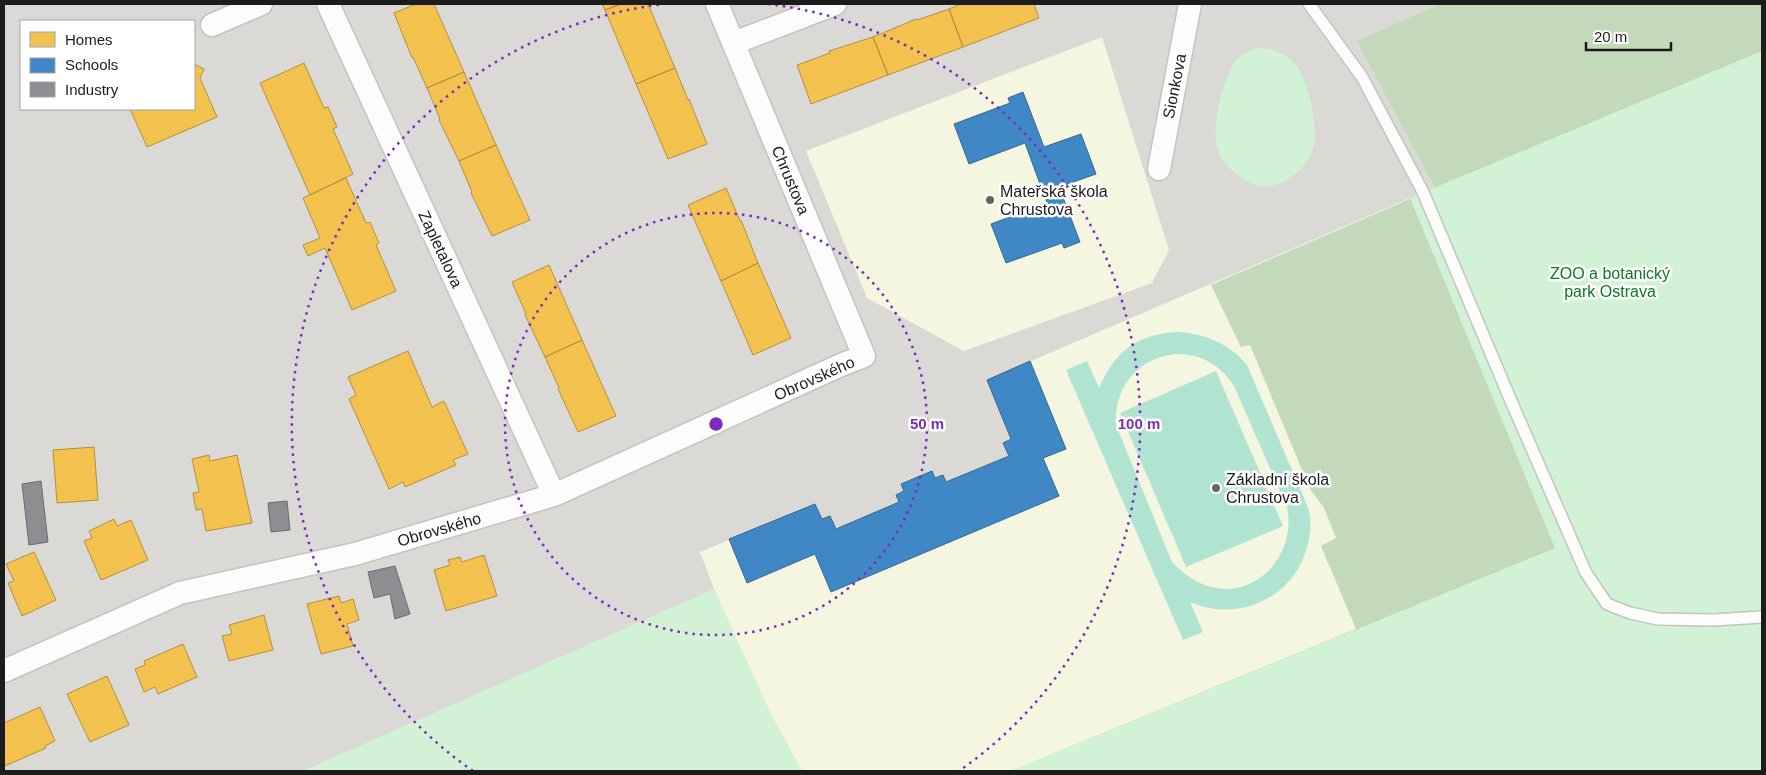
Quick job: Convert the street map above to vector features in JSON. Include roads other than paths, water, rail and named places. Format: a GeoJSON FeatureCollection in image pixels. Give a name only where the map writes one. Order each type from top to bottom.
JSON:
{"type":"FeatureCollection","features":[{"type":"Feature","properties":{"kind":"street"},"geometry":{"type":"LineString","coordinates":[[212,26],[261,4]]}},
{"type":"Feature","properties":{"kind":"street","name":"Zapletalova"},"geometry":{"type":"LineString","coordinates":[[328,4],[554,495]]}},
{"type":"Feature","properties":{"kind":"street","name":"Chrustova"},"geometry":{"type":"LineString","coordinates":[[717,4],[864,356]]}},
{"type":"Feature","properties":{"kind":"street"},"geometry":{"type":"LineString","coordinates":[[734,43],[835,4]]}},
{"type":"Feature","properties":{"kind":"street","name":"Sionkova"},"geometry":{"type":"LineString","coordinates":[[1159,169],[1190,4]]}},
{"type":"Feature","properties":{"kind":"street","name":"Obrovského"},"geometry":{"type":"LineString","coordinates":[[4,670],[180,593],[355,554],[554,495],[864,356]]}},
{"type":"Feature","properties":{"kind":"lane"},"geometry":{"type":"LineString","coordinates":[[1309,4],[1362,77],[1423,192],[1586,573],[1607,604],[1630,613],[1658,619],[1713,620],[1762,617]]}},
{"type":"Feature","properties":{"kind":"place","name":"Mateřská škola Chrustova"},"geometry":{"type":"Point","coordinates":[990,200]}},
{"type":"Feature","properties":{"kind":"place","name":"Základní škola Chrustova"},"geometry":{"type":"Point","coordinates":[1216,488]}},
{"type":"Feature","properties":{"kind":"park label","name":"ZOO a botanický park Ostrava"},"geometry":{"type":"Point","coordinates":[1610,282]}}]}
